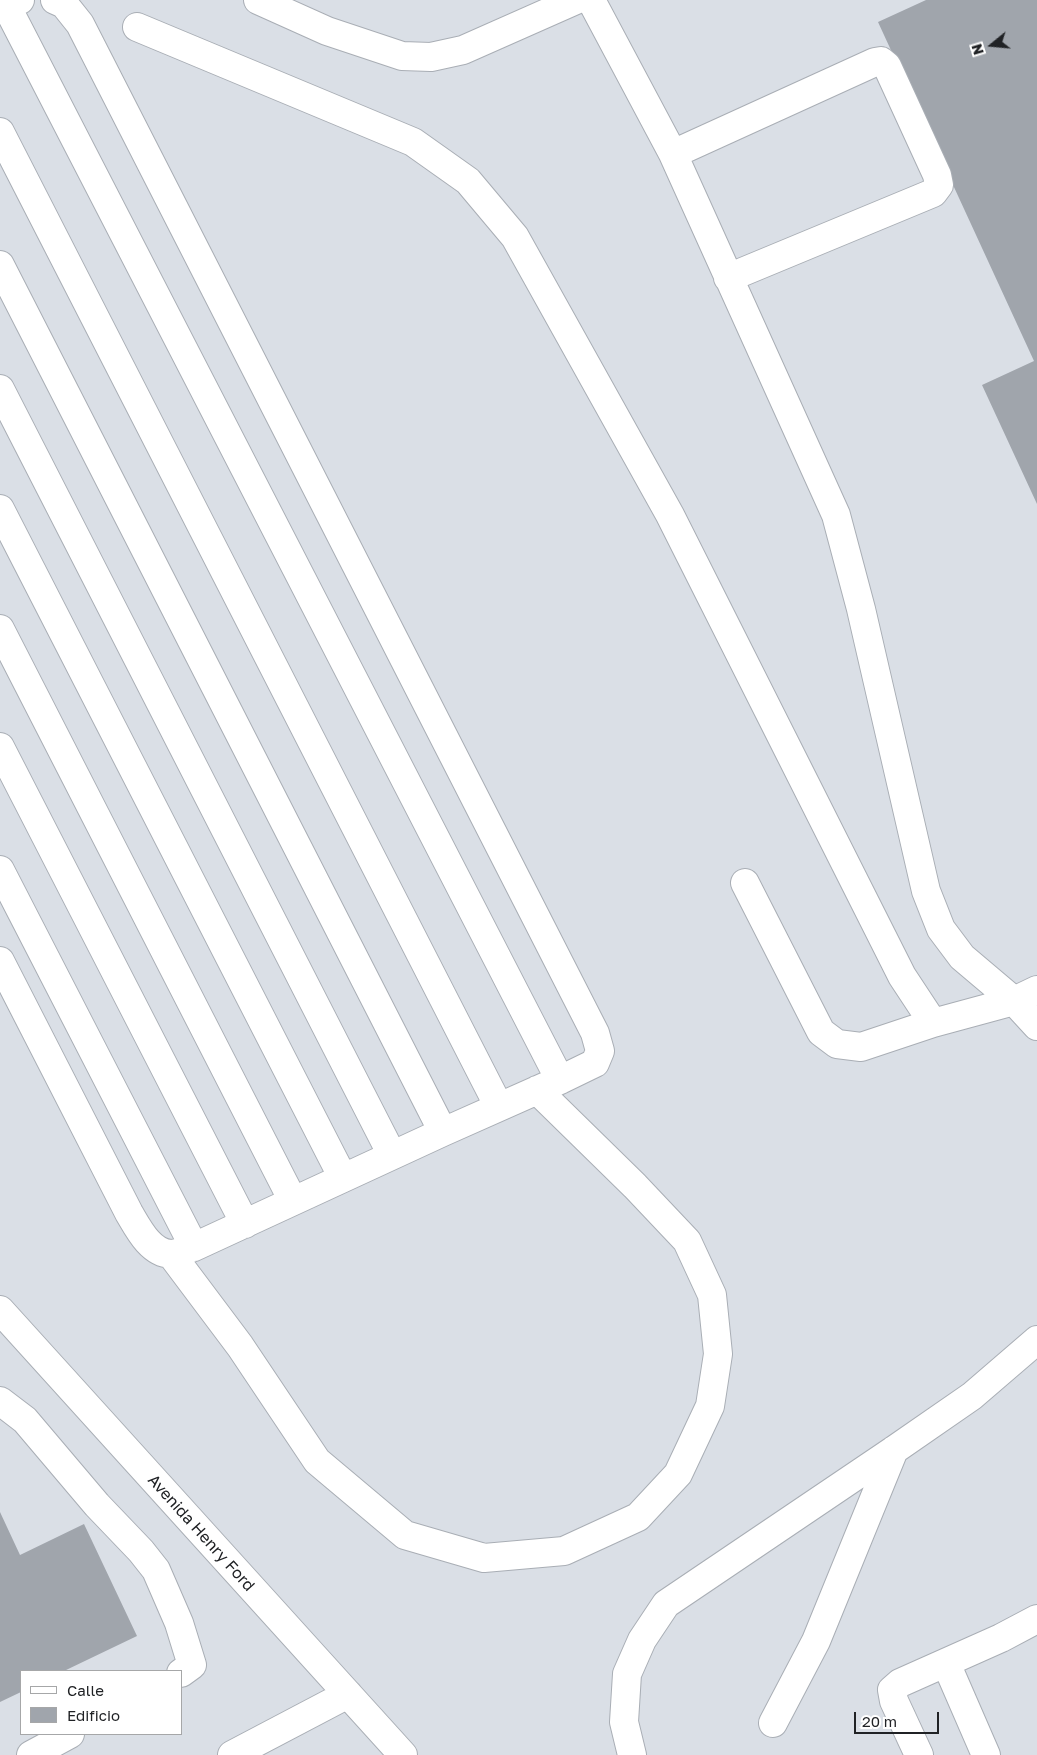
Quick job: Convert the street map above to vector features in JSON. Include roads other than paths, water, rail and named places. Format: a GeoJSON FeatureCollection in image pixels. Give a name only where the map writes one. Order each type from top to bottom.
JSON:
{"type":"FeatureCollection","features":[{"type":"Feature","properties":{"kind":"street"},"geometry":{"type":"LineString","coordinates":[[0,961],[129,1213],[143,1236],[155,1248],[182,1250],[245,1224],[595,1063],[600,1051],[595,1033],[80,24],[64,4],[55,0]]}},
{"type":"Feature","properties":{"kind":"street"},"geometry":{"type":"LineString","coordinates":[[258,0],[327,31],[402,56],[431,57],[463,50],[576,0]]}},
{"type":"Feature","properties":{"kind":"street"},"geometry":{"type":"LineString","coordinates":[[591,0],[673,154],[836,514],[861,610],[926,891],[941,929],[962,957],[1026,995],[1037,1026]]}},
{"type":"Feature","properties":{"kind":"street"},"geometry":{"type":"LineString","coordinates":[[0,870],[182,1250],[240,1346],[317,1461],[405,1535],[484,1558],[564,1551],[638,1516],[678,1474],[710,1406],[718,1354],[712,1296],[687,1241],[635,1186],[549,1085],[8,1]]}},
{"type":"Feature","properties":{"kind":"street"},"geometry":{"type":"LineString","coordinates":[[137,27],[413,142],[468,182],[515,237],[670,515],[902,976],[932,1023]]}},
{"type":"Feature","properties":{"kind":"street"},"geometry":{"type":"LineString","coordinates":[[673,154],[875,62],[881,61],[887,66],[937,175],[939,185],[932,193],[728,278]]}},
{"type":"Feature","properties":{"kind":"street"},"geometry":{"type":"LineString","coordinates":[[0,132],[499,1107]]}},
{"type":"Feature","properties":{"kind":"street"},"geometry":{"type":"LineString","coordinates":[[0,265],[443,1132]]}},
{"type":"Feature","properties":{"kind":"street"},"geometry":{"type":"LineString","coordinates":[[0,389],[392,1155]]}},
{"type":"Feature","properties":{"kind":"street"},"geometry":{"type":"LineString","coordinates":[[0,509],[343,1178]]}},
{"type":"Feature","properties":{"kind":"street"},"geometry":{"type":"LineString","coordinates":[[0,629],[293,1201]]}},
{"type":"Feature","properties":{"kind":"street"},"geometry":{"type":"LineString","coordinates":[[0,747],[245,1224]]}},
{"type":"Feature","properties":{"kind":"street"},"geometry":{"type":"LineString","coordinates":[[745,883],[821,1032],[838,1044],[860,1047],[1026,995]]}},
{"type":"Feature","properties":{"kind":"street","name":"Avenida Henry Ford"},"geometry":{"type":"LineString","coordinates":[[0,1310],[403,1755]]}},
{"type":"Feature","properties":{"kind":"street"},"geometry":{"type":"LineString","coordinates":[[632,1755],[624,1722],[627,1674],[642,1640],[666,1604],[972,1396],[1037,1340]]}},
{"type":"Feature","properties":{"kind":"street"},"geometry":{"type":"LineString","coordinates":[[0,1401],[25,1420],[97,1505],[141,1551],[156,1570],[179,1623],[192,1665],[182,1672]]}},
{"type":"Feature","properties":{"kind":"street"},"geometry":{"type":"LineString","coordinates":[[773,1723],[816,1641],[894,1450]]}},
{"type":"Feature","properties":{"kind":"street"},"geometry":{"type":"LineString","coordinates":[[919,1755],[894,1702],[892,1690],[900,1683],[1037,1619]]}},
{"type":"Feature","properties":{"kind":"street"},"geometry":{"type":"LineString","coordinates":[[946,1663],[986,1755]]}},
{"type":"Feature","properties":{"kind":"street"},"geometry":{"type":"LineString","coordinates":[[232,1755],[348,1694]]}},
{"type":"Feature","properties":{"kind":"street"},"geometry":{"type":"LineString","coordinates":[[30,1755],[68,1735]]}}]}
